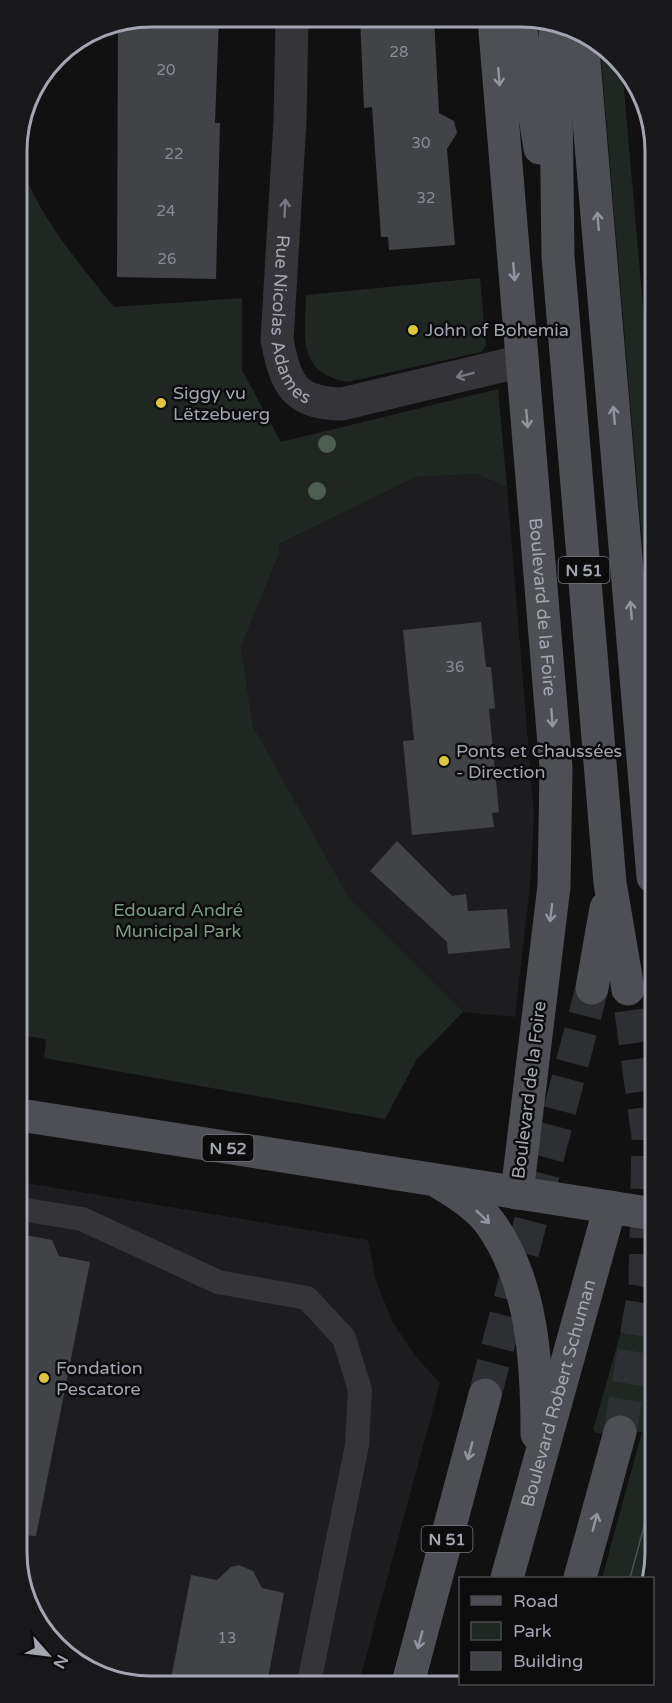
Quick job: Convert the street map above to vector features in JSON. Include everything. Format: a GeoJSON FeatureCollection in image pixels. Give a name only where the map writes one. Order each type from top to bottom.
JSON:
{"type":"FeatureCollection","features":[{"type":"Feature","properties":{"kind":"main road","name":"Boulevard de la Foire"},"geometry":{"type":"LineString","coordinates":[[495,27],[556,768],[554,886],[517,1193]]}},
{"type":"Feature","properties":{"kind":"main road","name":"N 51"},"geometry":{"type":"LineString","coordinates":[[520,27],[558,256]]}},
{"type":"Feature","properties":{"kind":"main road","name":"N 51"},"geometry":{"type":"LineString","coordinates":[[555,32],[558,256],[610,883],[628,989]]}},
{"type":"Feature","properties":{"kind":"main road","name":"N 51"},"geometry":{"type":"LineString","coordinates":[[582,44],[645,782]]}},
{"type":"Feature","properties":{"kind":"main road","name":"N 51"},"geometry":{"type":"LineString","coordinates":[[592,988],[610,883]]}},
{"type":"Feature","properties":{"kind":"main road","name":"N 52"},"geometry":{"type":"LineString","coordinates":[[27,1116],[610,1208],[645,1207]]}},
{"type":"Feature","properties":{"kind":"main road"},"geometry":{"type":"LineString","coordinates":[[437,1181],[460,1195],[489,1222],[515,1270],[532,1333],[537,1401],[537,1469]]}},
{"type":"Feature","properties":{"kind":"main road","name":"Boulevard Robert Schuman"},"geometry":{"type":"LineString","coordinates":[[507,1577],[610,1208]]}},
{"type":"Feature","properties":{"kind":"main road","name":"N 51"},"geometry":{"type":"LineString","coordinates":[[410,1676],[485,1395]]}},
{"type":"Feature","properties":{"kind":"main road"},"geometry":{"type":"LineString","coordinates":[[580,1577],[620,1432]]}},
{"type":"Feature","properties":{"kind":"street","name":"Rue Nicolas Adames"},"geometry":{"type":"LineString","coordinates":[[292,27],[290,121],[277,340],[284,376],[300,393],[320,404],[342,404],[522,361]]}},
{"type":"Feature","properties":{"kind":"lane"},"geometry":{"type":"LineString","coordinates":[[27,1210],[82,1219],[218,1282],[308,1298],[344,1338],[360,1390],[357,1445],[310,1676]]}},
{"type":"Feature","properties":{"kind":"shaded area"},"geometry":{"type":"Polygon","coordinates":[[[476,474],[507,487],[534,815],[530,887],[515,1017],[463,1012],[349,898],[253,726],[241,647],[279,554],[279,544],[416,477],[476,474]]]}},
{"type":"Feature","properties":{"kind":"shaded area"},"geometry":{"type":"Polygon","coordinates":[[[27,1183],[368,1240],[376,1281],[393,1323],[417,1358],[440,1383],[361,1676],[126,1674],[96,1663],[78,1652],[78,1625],[51,1625],[36,1600],[28,1569],[27,1552],[27,1183]]]}},
{"type":"Feature","properties":{"kind":"green space"},"geometry":{"type":"Polygon","coordinates":[[[601,56],[623,82],[645,330],[645,576],[601,56]]]}},
{"type":"Feature","properties":{"kind":"green space","name":"Edouard André Municipal Park"},"geometry":{"type":"Polygon","coordinates":[[[27,179],[57,234],[114,307],[242,298],[242,370],[281,442],[498,389],[507,487],[476,474],[416,477],[279,544],[279,554],[241,647],[253,726],[349,898],[463,1012],[417,1059],[385,1119],[44,1058],[46,1039],[27,1036],[27,179]]]}},
{"type":"Feature","properties":{"kind":"green space"},"geometry":{"type":"Polygon","coordinates":[[[480,278],[486,346],[481,352],[347,382],[319,370],[311,361],[305,338],[306,295],[480,278]]]}},
{"type":"Feature","properties":{"kind":"green space"},"geometry":{"type":"Polygon","coordinates":[[[633,1309],[645,1312],[645,1560],[643,1577],[602,1577],[642,1432],[597,1433],[593,1430],[620,1335],[633,1309]]]}},
{"type":"Feature","properties":{"kind":"building"},"geometry":{"type":"Polygon","coordinates":[[[143,27],[219,27],[215,123],[220,123],[216,279],[117,277],[118,31],[143,27]]]}},
{"type":"Feature","properties":{"kind":"building"},"geometry":{"type":"Polygon","coordinates":[[[360,27],[434,27],[439,113],[454,121],[457,133],[447,149],[455,245],[389,250],[388,237],[381,237],[372,107],[364,108],[360,27]]]}},
{"type":"Feature","properties":{"kind":"building"},"geometry":{"type":"Polygon","coordinates":[[[481,622],[486,667],[491,667],[495,708],[489,709],[499,812],[492,813],[494,827],[412,835],[403,741],[414,740],[403,630],[481,622]]]}},
{"type":"Feature","properties":{"kind":"building"},"geometry":{"type":"Polygon","coordinates":[[[397,841],[452,896],[466,894],[468,911],[507,909],[510,948],[448,954],[447,942],[370,871],[397,841]]]}},
{"type":"Feature","properties":{"kind":"building","name":"Fondation Pescatore"},"geometry":{"type":"Polygon","coordinates":[[[27,1235],[52,1240],[59,1256],[90,1262],[36,1536],[27,1535],[27,1235]]]}},
{"type":"Feature","properties":{"kind":"building"},"geometry":{"type":"Polygon","coordinates":[[[239,1565],[253,1571],[262,1588],[284,1593],[268,1676],[172,1676],[191,1575],[217,1580],[231,1567],[239,1565]]]}},
{"type":"Feature","properties":{"kind":"tunnel"},"geometry":{"type":"LineString","coordinates":[[485,1395],[592,988]]}},
{"type":"Feature","properties":{"kind":"tunnel"},"geometry":{"type":"LineString","coordinates":[[628,989],[645,1115]]}},
{"type":"Feature","properties":{"kind":"tunnel"},"geometry":{"type":"LineString","coordinates":[[620,1432],[645,1285]]}},
{"type":"Feature","properties":{"kind":"tram line"},"geometry":{"type":"LineString","coordinates":[[630,1577],[645,1523]]}},
{"type":"Feature","properties":{"kind":"place","name":"John of Bohemia"},"geometry":{"type":"Point","coordinates":[413,330]}},
{"type":"Feature","properties":{"kind":"place","name":"Siggy vu Lëtzebuerg"},"geometry":{"type":"Point","coordinates":[161,403]}},
{"type":"Feature","properties":{"kind":"place","name":"Ponts et Chaussées - Direction"},"geometry":{"type":"Point","coordinates":[444,761]}},
{"type":"Feature","properties":{"kind":"place","name":"Fondation Pescatore"},"geometry":{"type":"Point","coordinates":[44,1378]}}]}
